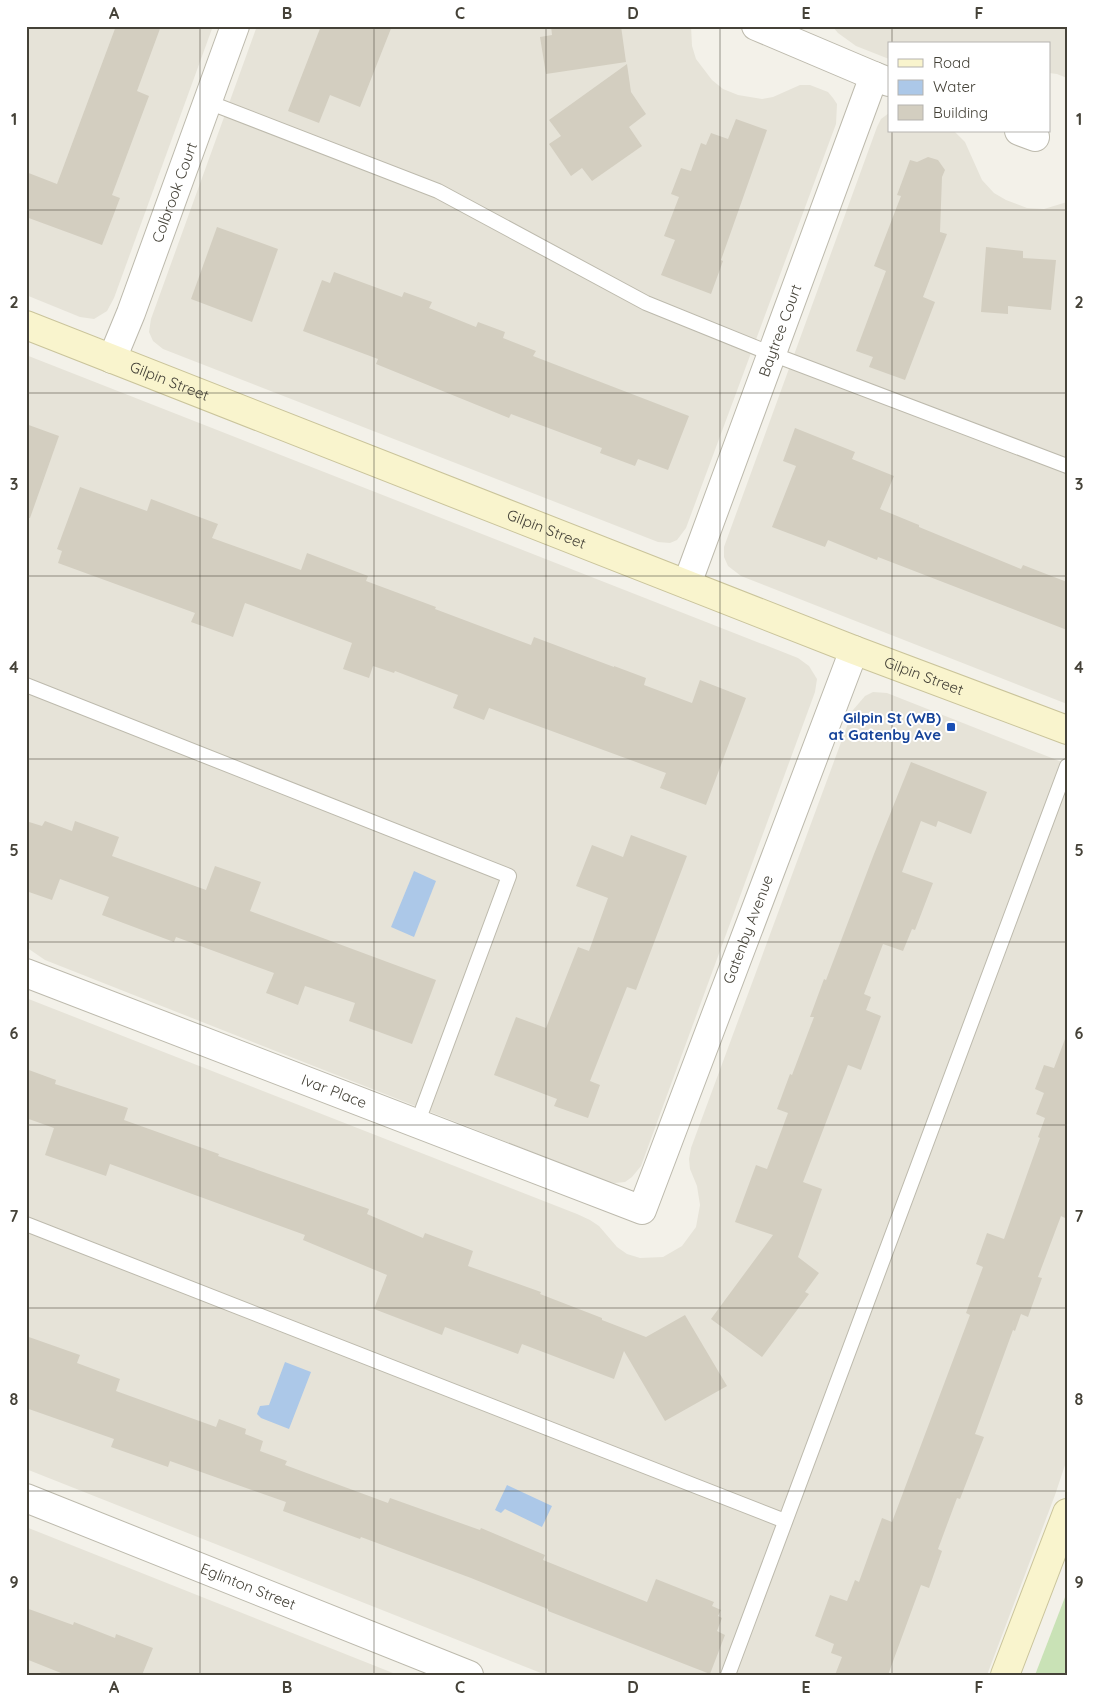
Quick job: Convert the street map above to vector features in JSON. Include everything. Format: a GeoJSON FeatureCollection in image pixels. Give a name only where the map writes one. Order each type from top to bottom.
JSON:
{"type":"FeatureCollection","features":[{"type":"Feature","properties":{"kind":"street","name":"Colbrook Court"},"geometry":{"type":"LineString","coordinates":[[112,359],[236,26]]}},
{"type":"Feature","properties":{"kind":"street","name":"Baytree Court"},"geometry":{"type":"LineString","coordinates":[[687,584],[772,354],[882,79],[756,26]]}},
{"type":"Feature","properties":{"kind":"street","name":"Gilpin Street"},"geometry":{"type":"LineString","coordinates":[[26,325],[854,650],[1067,730]]}},
{"type":"Feature","properties":{"kind":"street","name":"Gatenby Avenue"},"geometry":{"type":"LineString","coordinates":[[642,1210],[854,650]]}},
{"type":"Feature","properties":{"kind":"street","name":"Ivar Place"},"geometry":{"type":"LineString","coordinates":[[26,974],[642,1210]]}},
{"type":"Feature","properties":{"kind":"street","name":"Eglinton Street"},"geometry":{"type":"LineString","coordinates":[[26,1498],[463,1674]]}},
{"type":"Feature","properties":{"kind":"street"},"geometry":{"type":"LineString","coordinates":[[1005,1675],[1067,1513]]}},
{"type":"Feature","properties":{"kind":"lane"},"geometry":{"type":"LineString","coordinates":[[208,102],[438,191],[646,303],[772,354],[1067,466]]}},
{"type":"Feature","properties":{"kind":"lane"},"geometry":{"type":"LineString","coordinates":[[26,685],[509,876],[417,1124]]}},
{"type":"Feature","properties":{"kind":"lane"},"geometry":{"type":"LineString","coordinates":[[728,1675],[1067,766]]}},
{"type":"Feature","properties":{"kind":"lane"},"geometry":{"type":"LineString","coordinates":[[26,1224],[784,1521]]}},
{"type":"Feature","properties":{"kind":"shaded area"},"geometry":{"type":"Polygon","coordinates":[[[26,26],[213,26],[114,298],[107,311],[94,319],[80,317],[26,295],[26,26]]]}},
{"type":"Feature","properties":{"kind":"shaded area"},"geometry":{"type":"Polygon","coordinates":[[[257,26],[691,26],[692,46],[696,59],[712,80],[723,89],[738,95],[762,99],[773,97],[800,85],[810,85],[828,92],[833,98],[837,104],[836,124],[686,528],[677,540],[670,543],[658,542],[163,349],[153,341],[149,332],[151,319],[257,26]]]}},
{"type":"Feature","properties":{"kind":"shaded area"},"geometry":{"type":"Polygon","coordinates":[[[832,26],[1067,26],[1067,78],[1050,73],[1050,42],[888,42],[888,59],[856,46],[838,33],[832,26]]]}},
{"type":"Feature","properties":{"kind":"shaded area"},"geometry":{"type":"Polygon","coordinates":[[[888,114],[888,132],[955,132],[965,142],[982,180],[994,193],[1006,200],[1027,208],[1044,209],[1067,202],[1067,704],[741,576],[728,566],[724,557],[724,547],[881,119],[888,114]]]}},
{"type":"Feature","properties":{"kind":"shaded area"},"geometry":{"type":"Polygon","coordinates":[[[26,355],[798,658],[809,666],[817,679],[815,692],[641,1166],[632,1177],[625,1182],[608,1182],[45,960],[26,947],[26,355]]]}},
{"type":"Feature","properties":{"kind":"shaded area"},"geometry":{"type":"Polygon","coordinates":[[[873,692],[887,693],[1067,764],[1067,1459],[987,1675],[546,1675],[26,1469],[26,998],[577,1214],[599,1226],[617,1247],[627,1254],[640,1258],[663,1257],[682,1246],[696,1227],[700,1205],[697,1186],[690,1169],[691,1148],[853,710],[865,696],[873,692]]]}},
{"type":"Feature","properties":{"kind":"shaded area"},"geometry":{"type":"Polygon","coordinates":[[[26,1527],[398,1675],[26,1675],[26,1527]]]}},
{"type":"Feature","properties":{"kind":"green space"},"geometry":{"type":"Polygon","coordinates":[[[1067,1592],[1067,1675],[1035,1675],[1067,1592]]]}},
{"type":"Feature","properties":{"kind":"water"},"geometry":{"type":"Polygon","coordinates":[[[414,871],[436,881],[414,937],[391,927],[414,871]]]}},
{"type":"Feature","properties":{"kind":"water"},"geometry":{"type":"Polygon","coordinates":[[[285,1362],[311,1372],[289,1429],[261,1418],[257,1414],[260,1406],[269,1405],[285,1362]]]}},
{"type":"Feature","properties":{"kind":"water"},"geometry":{"type":"Polygon","coordinates":[[[507,1485],[552,1506],[542,1527],[505,1509],[501,1513],[495,1510],[507,1485]]]}},
{"type":"Feature","properties":{"kind":"building"},"geometry":{"type":"Polygon","coordinates":[[[116,26],[161,26],[137,91],[149,96],[112,195],[120,198],[102,245],[26,217],[26,172],[57,184],[116,26]]]}},
{"type":"Feature","properties":{"kind":"building"},"geometry":{"type":"Polygon","coordinates":[[[321,26],[392,26],[360,107],[330,95],[319,123],[288,111],[321,26]]]}},
{"type":"Feature","properties":{"kind":"building"},"geometry":{"type":"Polygon","coordinates":[[[551,26],[621,26],[626,62],[546,74],[540,37],[552,35],[551,26]]]}},
{"type":"Feature","properties":{"kind":"building"},"geometry":{"type":"Polygon","coordinates":[[[627,64],[631,92],[646,114],[629,127],[642,146],[592,181],[582,168],[571,176],[549,144],[561,136],[549,120],[627,64]]]}},
{"type":"Feature","properties":{"kind":"building"},"geometry":{"type":"Polygon","coordinates":[[[736,119],[767,130],[721,260],[723,261],[711,294],[661,275],[675,240],[664,236],[679,197],[671,194],[681,168],[691,171],[701,143],[706,145],[711,133],[728,139],[736,119]]]}},
{"type":"Feature","properties":{"kind":"building"},"geometry":{"type":"Polygon","coordinates":[[[928,157],[938,160],[945,170],[942,177],[940,232],[947,234],[923,297],[935,302],[905,380],[869,367],[873,357],[856,351],[886,271],[874,266],[901,196],[897,195],[910,160],[917,162],[928,157]]]}},
{"type":"Feature","properties":{"kind":"building"},"geometry":{"type":"Polygon","coordinates":[[[217,227],[278,249],[252,322],[191,299],[217,227]]]}},
{"type":"Feature","properties":{"kind":"building"},"geometry":{"type":"Polygon","coordinates":[[[986,247],[1023,251],[1023,258],[1056,260],[1051,310],[1008,306],[1008,314],[981,312],[986,247]]]}},
{"type":"Feature","properties":{"kind":"building"},"geometry":{"type":"Polygon","coordinates":[[[334,272],[402,297],[404,292],[432,302],[429,308],[476,327],[478,322],[505,332],[503,338],[536,351],[533,356],[689,416],[668,470],[638,459],[635,466],[600,453],[602,448],[511,414],[509,418],[376,364],[378,359],[303,331],[322,280],[330,283],[334,272]]]}},
{"type":"Feature","properties":{"kind":"building"},"geometry":{"type":"Polygon","coordinates":[[[26,424],[59,436],[30,518],[26,518],[26,424]]]}},
{"type":"Feature","properties":{"kind":"building"},"geometry":{"type":"Polygon","coordinates":[[[795,428],[855,452],[852,459],[894,476],[880,509],[1021,569],[1023,565],[1067,582],[1067,630],[878,557],[877,560],[828,540],[825,547],[772,527],[796,466],[783,461],[795,428]]]}},
{"type":"Feature","properties":{"kind":"building"},"geometry":{"type":"Polygon","coordinates":[[[80,487],[147,511],[151,499],[218,524],[212,538],[301,570],[307,553],[368,576],[366,581],[531,645],[534,637],[646,678],[644,685],[692,703],[700,680],[746,698],[706,805],[660,788],[666,773],[489,708],[484,720],[453,708],[458,695],[395,671],[394,673],[373,666],[369,678],[343,669],[352,643],[245,603],[233,637],[191,622],[195,613],[58,563],[62,551],[57,549],[80,487]]]}},
{"type":"Feature","properties":{"kind":"building"},"geometry":{"type":"Polygon","coordinates":[[[911,762],[987,792],[971,834],[938,821],[936,827],[921,821],[902,872],[933,883],[915,930],[912,929],[903,951],[883,944],[864,994],[871,997],[866,1010],[881,1016],[861,1070],[848,1065],[803,1182],[822,1189],[798,1257],[819,1273],[805,1292],[809,1294],[762,1357],[711,1319],[773,1235],[735,1222],[756,1165],[767,1169],[788,1113],[777,1109],[814,1017],[810,1017],[824,979],[826,980],[911,762]]]}},
{"type":"Feature","properties":{"kind":"building"},"geometry":{"type":"Polygon","coordinates":[[[26,821],[42,826],[45,821],[72,831],[75,821],[119,837],[112,856],[206,890],[215,866],[261,882],[250,911],[436,980],[412,1044],[349,1021],[355,1003],[305,986],[298,1005],[266,993],[274,973],[176,937],[174,942],[102,915],[109,897],[60,879],[52,900],[26,891],[26,821]]]}},
{"type":"Feature","properties":{"kind":"building"},"geometry":{"type":"Polygon","coordinates":[[[631,835],[687,856],[636,990],[627,987],[590,1081],[600,1085],[588,1118],[554,1106],[557,1099],[494,1075],[516,1017],[546,1028],[578,947],[589,951],[608,898],[576,886],[592,845],[623,857],[631,835]]]}},
{"type":"Feature","properties":{"kind":"building"},"geometry":{"type":"Polygon","coordinates":[[[1065,1039],[1067,1040],[1067,1219],[1061,1216],[1038,1277],[1042,1278],[1028,1317],[1021,1314],[1015,1331],[1013,1330],[975,1434],[984,1437],[960,1499],[957,1498],[938,1549],[942,1551],[929,1588],[921,1585],[888,1675],[835,1675],[842,1657],[831,1653],[834,1644],[815,1636],[830,1595],[847,1601],[855,1580],[859,1582],[882,1518],[892,1522],[970,1315],[966,1313],[983,1267],[976,1264],[987,1233],[1004,1239],[1040,1138],[1038,1137],[1045,1118],[1036,1114],[1044,1093],[1035,1089],[1044,1065],[1054,1068],[1065,1039]]]}},
{"type":"Feature","properties":{"kind":"building"},"geometry":{"type":"Polygon","coordinates":[[[26,1069],[56,1080],[55,1084],[128,1108],[124,1120],[219,1154],[218,1156],[369,1209],[367,1214],[423,1238],[425,1233],[473,1251],[468,1266],[541,1292],[540,1294],[646,1337],[685,1315],[727,1386],[665,1421],[624,1351],[614,1379],[522,1344],[518,1354],[445,1327],[442,1335],[374,1309],[387,1275],[303,1240],[305,1235],[110,1164],[106,1176],[45,1155],[54,1128],[26,1118],[26,1069]]]}},
{"type":"Feature","properties":{"kind":"building"},"geometry":{"type":"Polygon","coordinates":[[[26,1336],[80,1355],[77,1363],[120,1379],[116,1391],[216,1427],[219,1419],[246,1429],[245,1434],[263,1441],[260,1451],[287,1461],[285,1465],[388,1503],[390,1498],[480,1530],[481,1528],[545,1555],[543,1560],[647,1602],[656,1579],[714,1602],[712,1606],[721,1610],[718,1616],[722,1618],[717,1631],[725,1635],[710,1674],[548,1611],[548,1609],[471,1578],[361,1537],[360,1539],[283,1511],[286,1502],[170,1461],[168,1467],[111,1447],[114,1439],[26,1408],[26,1336]]]}},
{"type":"Feature","properties":{"kind":"building"},"geometry":{"type":"Polygon","coordinates":[[[26,1608],[73,1625],[74,1622],[115,1638],[116,1634],[153,1648],[142,1675],[66,1675],[26,1659],[26,1608]]]}},
{"type":"Feature","properties":{"kind":"place","name":"Gilpin St (WB) at Gatenby Ave"},"geometry":{"type":"Point","coordinates":[951,727]}}]}
